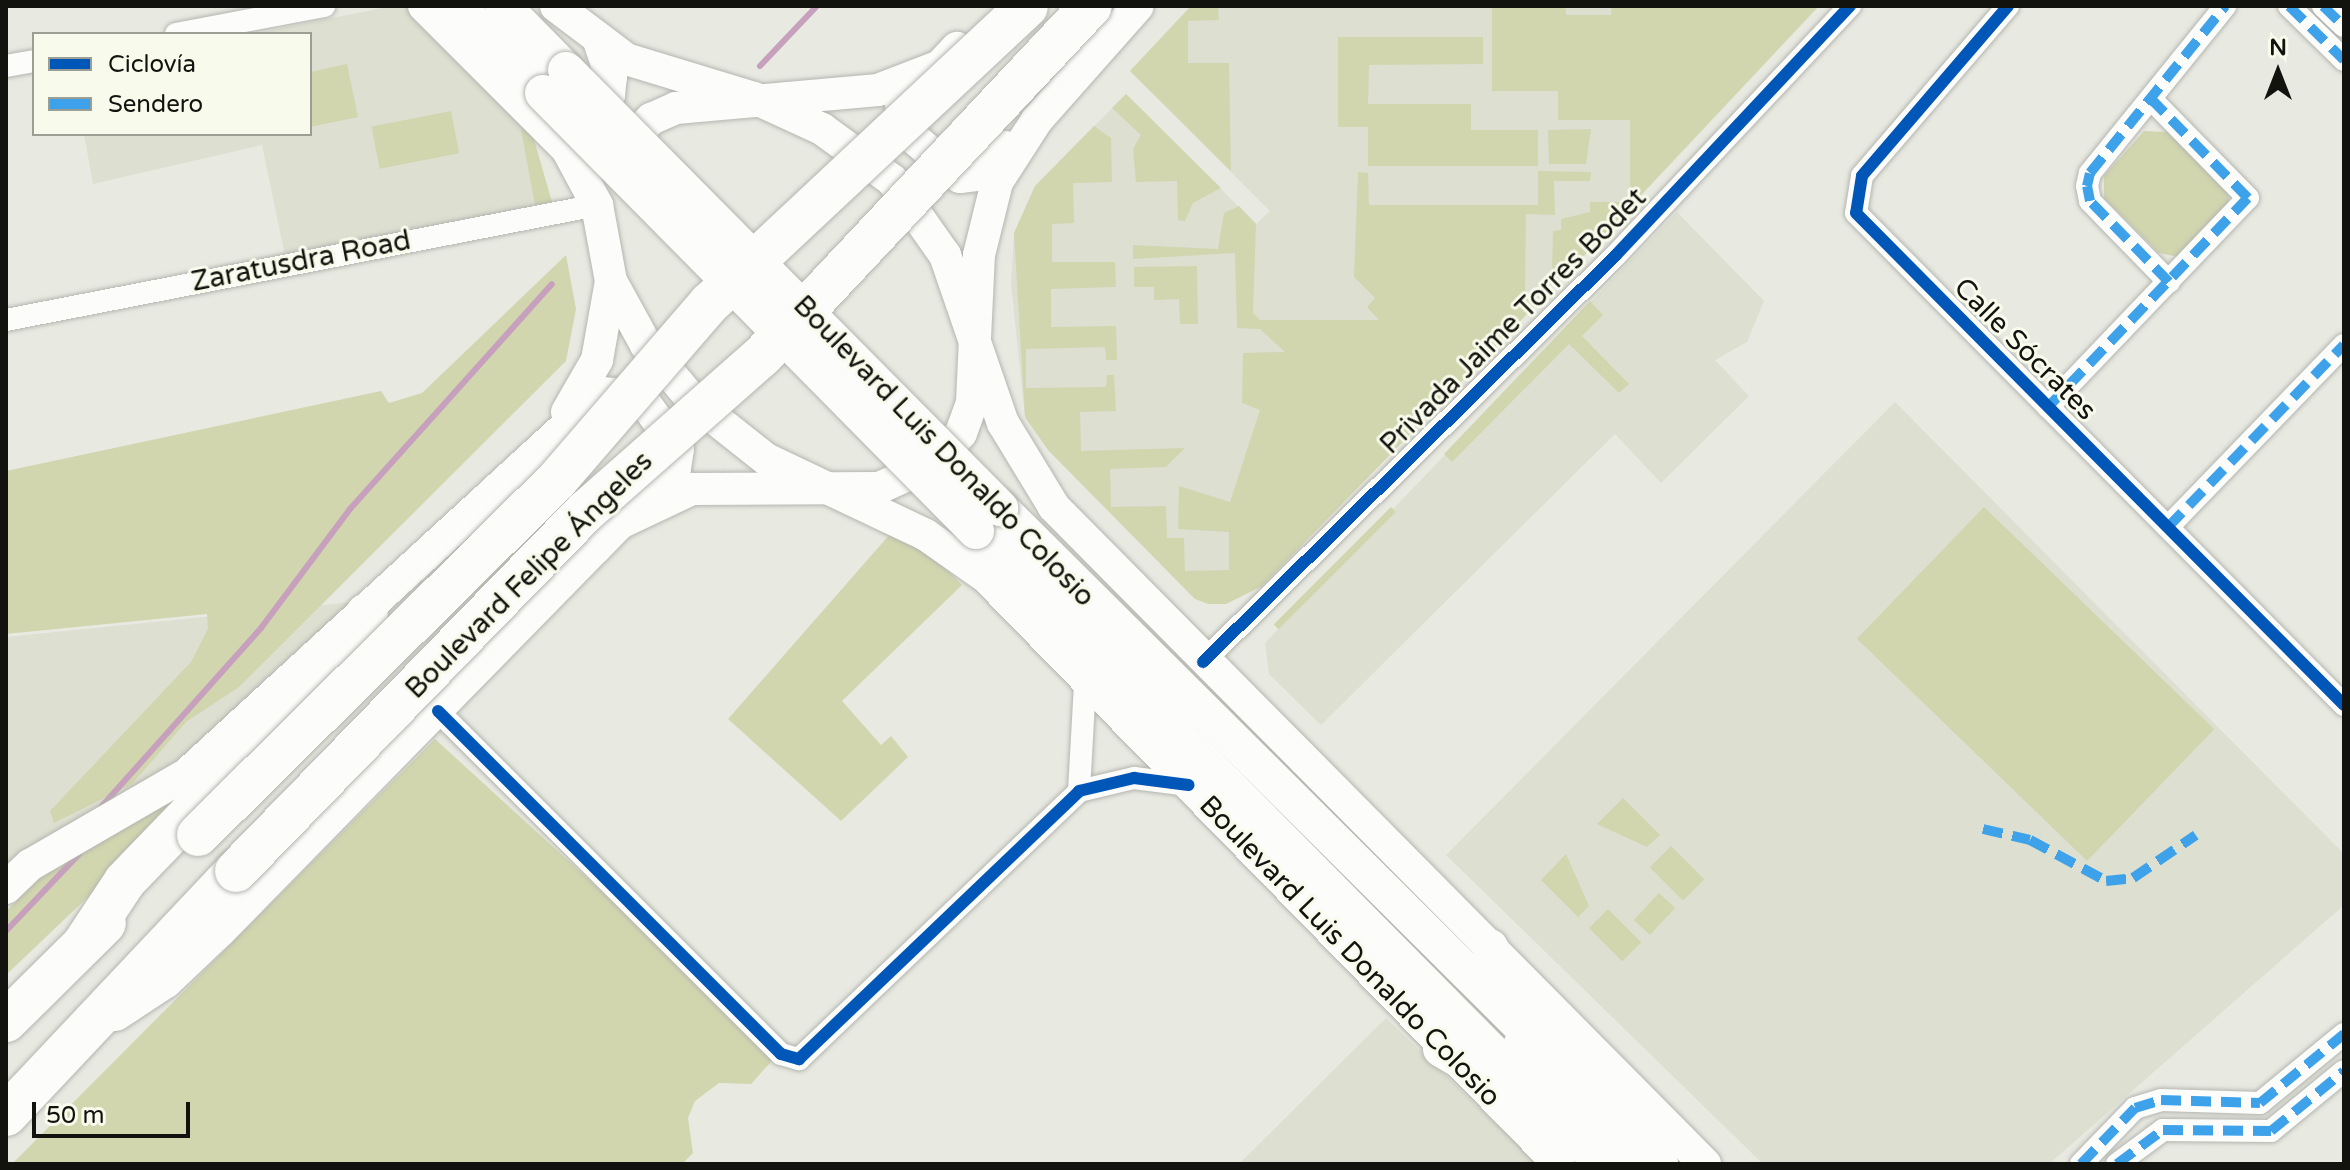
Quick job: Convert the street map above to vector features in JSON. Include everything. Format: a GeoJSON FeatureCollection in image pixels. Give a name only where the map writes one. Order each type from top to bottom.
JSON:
{"type":"FeatureCollection","features":[{"type":"Feature","properties":{"kind":"highway","name":"Boulevard Felipe Ángeles"},"geometry":{"type":"LineString","coordinates":[[6,1021],[557,480],[721,292],[1027,6]]}},
{"type":"Feature","properties":{"kind":"highway","name":"Boulevard Felipe Ángeles"},"geometry":{"type":"LineString","coordinates":[[6,1115],[236,871],[586,511],[801,317],[1091,6]]}},
{"type":"Feature","properties":{"kind":"highway"},"geometry":{"type":"LineString","coordinates":[[84,943],[125,881],[317,682],[367,614]]}},
{"type":"Feature","properties":{"kind":"main road","name":"Boulevard Luis Donaldo Colosio"},"geometry":{"type":"LineString","coordinates":[[424,6],[530,107],[567,149],[597,205],[611,281],[646,345],[694,402],[766,459],[926,535],[986,577],[1441,1049],[1559,1164]]}},
{"type":"Feature","properties":{"kind":"main road","name":"Boulevard Luis Donaldo Colosio"},"geometry":{"type":"LineString","coordinates":[[457,6],[1427,961],[1471,982],[1591,1094],[1660,1164]]}},
{"type":"Feature","properties":{"kind":"main road","name":"Boulevard Luis Donaldo Colosio"},"geometry":{"type":"LineString","coordinates":[[503,6],[1427,961],[1562,1121],[1603,1164]]}},
{"type":"Feature","properties":{"kind":"main road"},"geometry":{"type":"LineString","coordinates":[[556,6],[598,38],[662,73],[754,98]]}},
{"type":"Feature","properties":{"kind":"main road"},"geometry":{"type":"LineString","coordinates":[[998,6],[901,102],[899,117],[948,172],[976,175],[1037,120],[1138,6]]}},
{"type":"Feature","properties":{"kind":"main road"},"geometry":{"type":"LineString","coordinates":[[530,107],[554,120],[601,111],[611,77],[598,38]]}},
{"type":"Feature","properties":{"kind":"main road"},"geometry":{"type":"LineString","coordinates":[[597,205],[616,155],[651,119],[754,98],[878,90],[940,66]]}},
{"type":"Feature","properties":{"kind":"main road","name":"Boulevard Luis Donaldo Colosio"},"geometry":{"type":"LineString","coordinates":[[754,98],[822,129],[892,180],[931,228],[974,334],[1003,423],[1054,507],[1203,662],[1705,1164]]}},
{"type":"Feature","properties":{"kind":"main road"},"geometry":{"type":"LineString","coordinates":[[620,523],[692,489],[879,488],[934,463],[961,433],[972,402],[974,334],[986,213],[1037,120]]}},
{"type":"Feature","properties":{"kind":"main road"},"geometry":{"type":"LineString","coordinates":[[550,439],[597,360],[611,281]]}},
{"type":"Feature","properties":{"kind":"main road"},"geometry":{"type":"LineString","coordinates":[[6,888],[30,865],[178,781],[367,614],[602,393],[620,389],[640,396],[671,431],[675,468],[438,711],[166,982],[81,1037]]}},
{"type":"Feature","properties":{"kind":"main road"},"geometry":{"type":"LineString","coordinates":[[986,577],[973,542],[978,507],[990,494],[1017,490],[1054,507]]}},
{"type":"Feature","properties":{"kind":"main road"},"geometry":{"type":"LineString","coordinates":[[1490,947],[1539,1046]]}},
{"type":"Feature","properties":{"kind":"main road"},"geometry":{"type":"LineString","coordinates":[[1471,982],[1552,1083],[1632,1164]]}},
{"type":"Feature","properties":{"kind":"main road"},"geometry":{"type":"LineString","coordinates":[[1441,1049],[1562,1121]]}},
{"type":"Feature","properties":{"kind":"street"},"geometry":{"type":"LineString","coordinates":[[187,32],[324,6]]}},
{"type":"Feature","properties":{"kind":"street","name":"Privada Jaime Torres Bodet"},"geometry":{"type":"LineString","coordinates":[[1203,662],[1616,255],[1850,6]]}},
{"type":"Feature","properties":{"kind":"street","name":"Calle Sócrates"},"geometry":{"type":"LineString","coordinates":[[2008,6],[1862,176],[1856,213],[2344,705]]}},
{"type":"Feature","properties":{"kind":"street"},"geometry":{"type":"LineString","coordinates":[[2169,282],[2090,201],[2087,186],[2225,6]]}},
{"type":"Feature","properties":{"kind":"street"},"geometry":{"type":"LineString","coordinates":[[2289,6],[2344,60]]}},
{"type":"Feature","properties":{"kind":"street"},"geometry":{"type":"LineString","coordinates":[[2323,6],[2344,26]]}},
{"type":"Feature","properties":{"kind":"street"},"geometry":{"type":"LineString","coordinates":[[6,66],[32,61]]}},
{"type":"Feature","properties":{"kind":"street"},"geometry":{"type":"LineString","coordinates":[[2048,407],[2248,198],[2152,100]]}},
{"type":"Feature","properties":{"kind":"street","name":"Zaratusdra Road"},"geometry":{"type":"LineString","coordinates":[[6,320],[597,205]]}},
{"type":"Feature","properties":{"kind":"street"},"geometry":{"type":"LineString","coordinates":[[2168,527],[2344,345]]}},
{"type":"Feature","properties":{"kind":"street"},"geometry":{"type":"LineString","coordinates":[[1079,791],[1085,682]]}},
{"type":"Feature","properties":{"kind":"street"},"geometry":{"type":"LineString","coordinates":[[438,711],[781,1054],[799,1059],[1079,791],[1134,778],[1189,785]]}},
{"type":"Feature","properties":{"kind":"street"},"geometry":{"type":"LineString","coordinates":[[2081,1164],[2135,1108],[2161,1100],[2260,1103],[2344,1034]]}},
{"type":"Feature","properties":{"kind":"street"},"geometry":{"type":"LineString","coordinates":[[2117,1164],[2163,1130],[2271,1131],[2344,1071]]}},
{"type":"Feature","properties":{"kind":"shaded area"},"geometry":{"type":"Polygon","coordinates":[[[392,6],[414,6],[521,110],[552,202],[285,256],[262,145],[93,184],[84,136],[312,136],[312,32],[262,32],[392,6]]]}},
{"type":"Feature","properties":{"kind":"shaded area"},"geometry":{"type":"Polygon","coordinates":[[[1191,6],[1819,6],[1262,586],[1226,604],[1195,599],[1048,450],[1025,417],[1011,284],[1014,233],[1035,186],[1126,94],[1256,224],[1270,211],[1130,71],[1191,6]]]}},
{"type":"Feature","properties":{"kind":"shaded area"},"geometry":{"type":"Polygon","coordinates":[[[1677,212],[1764,301],[1747,342],[1715,360],[1749,396],[1661,483],[1615,434],[1321,725],[1269,674],[1265,643],[1677,212]]]}},
{"type":"Feature","properties":{"kind":"shaded area"},"geometry":{"type":"Polygon","coordinates":[[[1895,402],[2344,854],[2344,905],[2049,1164],[1763,1164],[1446,855],[1895,402]]]}},
{"type":"Feature","properties":{"kind":"shaded area"},"geometry":{"type":"Polygon","coordinates":[[[382,599],[187,774],[6,888],[6,637],[382,599]]]}},
{"type":"Feature","properties":{"kind":"shaded area"},"geometry":{"type":"Polygon","coordinates":[[[1386,1018],[1538,1164],[1239,1164],[1386,1018]]]}},
{"type":"Feature","properties":{"kind":"green space"},"geometry":{"type":"Polygon","coordinates":[[[1191,6],[1218,6],[1219,20],[1188,21],[1188,63],[1229,63],[1231,171],[1130,71],[1191,6]]]}},
{"type":"Feature","properties":{"kind":"green space"},"geometry":{"type":"Polygon","coordinates":[[[1492,6],[1565,6],[1566,15],[1611,15],[1612,6],[1819,6],[1567,274],[1552,275],[1553,231],[1561,230],[1561,219],[1590,212],[1590,202],[1630,202],[1630,120],[1558,120],[1558,91],[1492,91],[1492,6]]]}},
{"type":"Feature","properties":{"kind":"green space"},"geometry":{"type":"Polygon","coordinates":[[[1338,37],[1483,37],[1483,64],[1369,65],[1368,104],[1471,104],[1471,130],[1538,130],[1538,166],[1368,166],[1368,127],[1338,127],[1338,37]]]}},
{"type":"Feature","properties":{"kind":"green space"},"geometry":{"type":"Polygon","coordinates":[[[347,64],[358,117],[312,127],[312,72],[347,64]]]}},
{"type":"Feature","properties":{"kind":"green space"},"geometry":{"type":"Polygon","coordinates":[[[1126,94],[1221,188],[1193,203],[1185,221],[1178,220],[1177,181],[1136,182],[1133,149],[1141,135],[1112,108],[1126,94]]]}},
{"type":"Feature","properties":{"kind":"green space"},"geometry":{"type":"Polygon","coordinates":[[[451,111],[459,153],[380,169],[371,126],[451,111]]]}},
{"type":"Feature","properties":{"kind":"green space"},"geometry":{"type":"Polygon","coordinates":[[[1094,126],[1111,138],[1112,182],[1073,183],[1074,223],[1052,224],[1052,262],[1115,262],[1116,287],[1051,289],[1051,327],[1116,326],[1117,360],[1106,360],[1105,347],[1026,349],[1026,388],[1106,387],[1107,375],[1114,375],[1116,411],[1080,412],[1081,451],[1185,448],[1166,467],[1110,469],[1111,507],[1166,506],[1167,538],[1184,538],[1185,571],[1229,570],[1229,532],[1178,529],[1179,486],[1230,502],[1260,410],[1242,403],[1243,353],[1285,352],[1260,329],[1237,328],[1235,253],[1133,259],[1133,245],[1218,249],[1224,213],[1239,206],[1256,224],[1253,313],[1260,320],[1379,320],[1367,307],[1375,298],[1354,277],[1358,172],[1368,173],[1369,205],[1538,205],[1538,171],[1591,172],[1590,181],[1554,181],[1555,215],[1526,214],[1525,293],[1537,304],[1262,586],[1226,604],[1208,604],[1195,599],[1048,450],[1025,417],[1014,233],[1035,186],[1094,126]]]}},
{"type":"Feature","properties":{"kind":"green space"},"geometry":{"type":"Polygon","coordinates":[[[531,129],[552,202],[535,205],[521,130],[531,129]]]}},
{"type":"Feature","properties":{"kind":"green space"},"geometry":{"type":"Polygon","coordinates":[[[1591,129],[1586,164],[1549,164],[1548,130],[1591,129]]]}},
{"type":"Feature","properties":{"kind":"green space"},"geometry":{"type":"Polygon","coordinates":[[[2144,131],[2167,132],[2228,189],[2229,208],[2179,257],[2159,253],[2104,198],[2104,176],[2144,131]]]}},
{"type":"Feature","properties":{"kind":"green space"},"geometry":{"type":"Polygon","coordinates":[[[566,255],[576,309],[566,361],[239,687],[186,722],[132,784],[54,823],[50,811],[191,662],[208,629],[207,614],[6,634],[6,471],[381,391],[389,403],[422,393],[566,255]]]}},
{"type":"Feature","properties":{"kind":"green space"},"geometry":{"type":"Polygon","coordinates":[[[1197,266],[1198,324],[1180,324],[1179,299],[1154,300],[1154,287],[1134,287],[1134,267],[1197,266]]]}},
{"type":"Feature","properties":{"kind":"green space"},"geometry":{"type":"Polygon","coordinates":[[[1590,301],[1603,315],[1582,336],[1629,384],[1619,393],[1569,344],[1452,462],[1444,454],[1590,301]]]}},
{"type":"Feature","properties":{"kind":"green space"},"geometry":{"type":"Polygon","coordinates":[[[1391,507],[1396,512],[1279,629],[1274,624],[1391,507]]]}},
{"type":"Feature","properties":{"kind":"green space"},"geometry":{"type":"Polygon","coordinates":[[[1984,507],[2214,729],[2087,861],[1857,639],[1984,507]]]}},
{"type":"Feature","properties":{"kind":"green space"},"geometry":{"type":"Polygon","coordinates":[[[891,533],[927,550],[962,585],[842,701],[881,745],[891,736],[908,757],[841,821],[728,719],[891,533]]]}},
{"type":"Feature","properties":{"kind":"green space"},"geometry":{"type":"Polygon","coordinates":[[[435,739],[779,1053],[751,1084],[719,1083],[695,1101],[688,1118],[693,1153],[682,1164],[12,1164],[435,739]]]}},
{"type":"Feature","properties":{"kind":"green space"},"geometry":{"type":"Polygon","coordinates":[[[1623,798],[1660,835],[1647,847],[1597,824],[1623,798]]]}},
{"type":"Feature","properties":{"kind":"green space"},"geometry":{"type":"Polygon","coordinates":[[[164,803],[175,814],[6,975],[6,911],[64,855],[164,803]]]}},
{"type":"Feature","properties":{"kind":"green space"},"geometry":{"type":"Polygon","coordinates":[[[1671,846],[1704,879],[1683,900],[1650,867],[1671,846]]]}},
{"type":"Feature","properties":{"kind":"green space"},"geometry":{"type":"Polygon","coordinates":[[[1566,854],[1589,906],[1578,917],[1541,880],[1566,854]]]}},
{"type":"Feature","properties":{"kind":"green space"},"geometry":{"type":"Polygon","coordinates":[[[1659,893],[1675,908],[1650,935],[1634,920],[1659,893]]]}},
{"type":"Feature","properties":{"kind":"green space"},"geometry":{"type":"Polygon","coordinates":[[[1608,909],[1641,942],[1622,961],[1589,928],[1608,909]]]}},
{"type":"Feature","properties":{"kind":"waterway"},"geometry":{"type":"LineString","coordinates":[[760,66],[817,6]]}},
{"type":"Feature","properties":{"kind":"waterway"},"geometry":{"type":"LineString","coordinates":[[102,806],[261,628],[350,509],[552,284]]}},
{"type":"Feature","properties":{"kind":"waterway"},"geometry":{"type":"LineString","coordinates":[[6,931],[79,854]]}},
{"type":"Feature","properties":{"kind":"marked path"},"geometry":{"type":"LineString","coordinates":[[2169,282],[2090,201],[2087,186],[2090,173],[2225,6]]}},
{"type":"Feature","properties":{"kind":"marked path"},"geometry":{"type":"LineString","coordinates":[[2289,6],[2344,60]]}},
{"type":"Feature","properties":{"kind":"marked path"},"geometry":{"type":"LineString","coordinates":[[2323,6],[2344,26]]}},
{"type":"Feature","properties":{"kind":"marked path"},"geometry":{"type":"LineString","coordinates":[[2048,407],[2248,198],[2152,100]]}},
{"type":"Feature","properties":{"kind":"marked path"},"geometry":{"type":"LineString","coordinates":[[2168,527],[2344,345]]}},
{"type":"Feature","properties":{"kind":"marked path"},"geometry":{"type":"LineString","coordinates":[[1983,829],[2030,840],[2106,881],[2133,878],[2196,835]]}},
{"type":"Feature","properties":{"kind":"marked path"},"geometry":{"type":"LineString","coordinates":[[2081,1164],[2135,1108],[2161,1100],[2260,1103],[2344,1034]]}},
{"type":"Feature","properties":{"kind":"marked path"},"geometry":{"type":"LineString","coordinates":[[2117,1164],[2163,1130],[2271,1131],[2344,1071]]}},
{"type":"Feature","properties":{"kind":"cycle path"},"geometry":{"type":"LineString","coordinates":[[1203,662],[1616,255],[1850,6]]}},
{"type":"Feature","properties":{"kind":"cycle path"},"geometry":{"type":"LineString","coordinates":[[2008,6],[1862,176],[1856,213],[2344,705]]}},
{"type":"Feature","properties":{"kind":"cycle path"},"geometry":{"type":"LineString","coordinates":[[438,711],[781,1054],[799,1059],[1079,791],[1134,778],[1189,785]]}}]}
